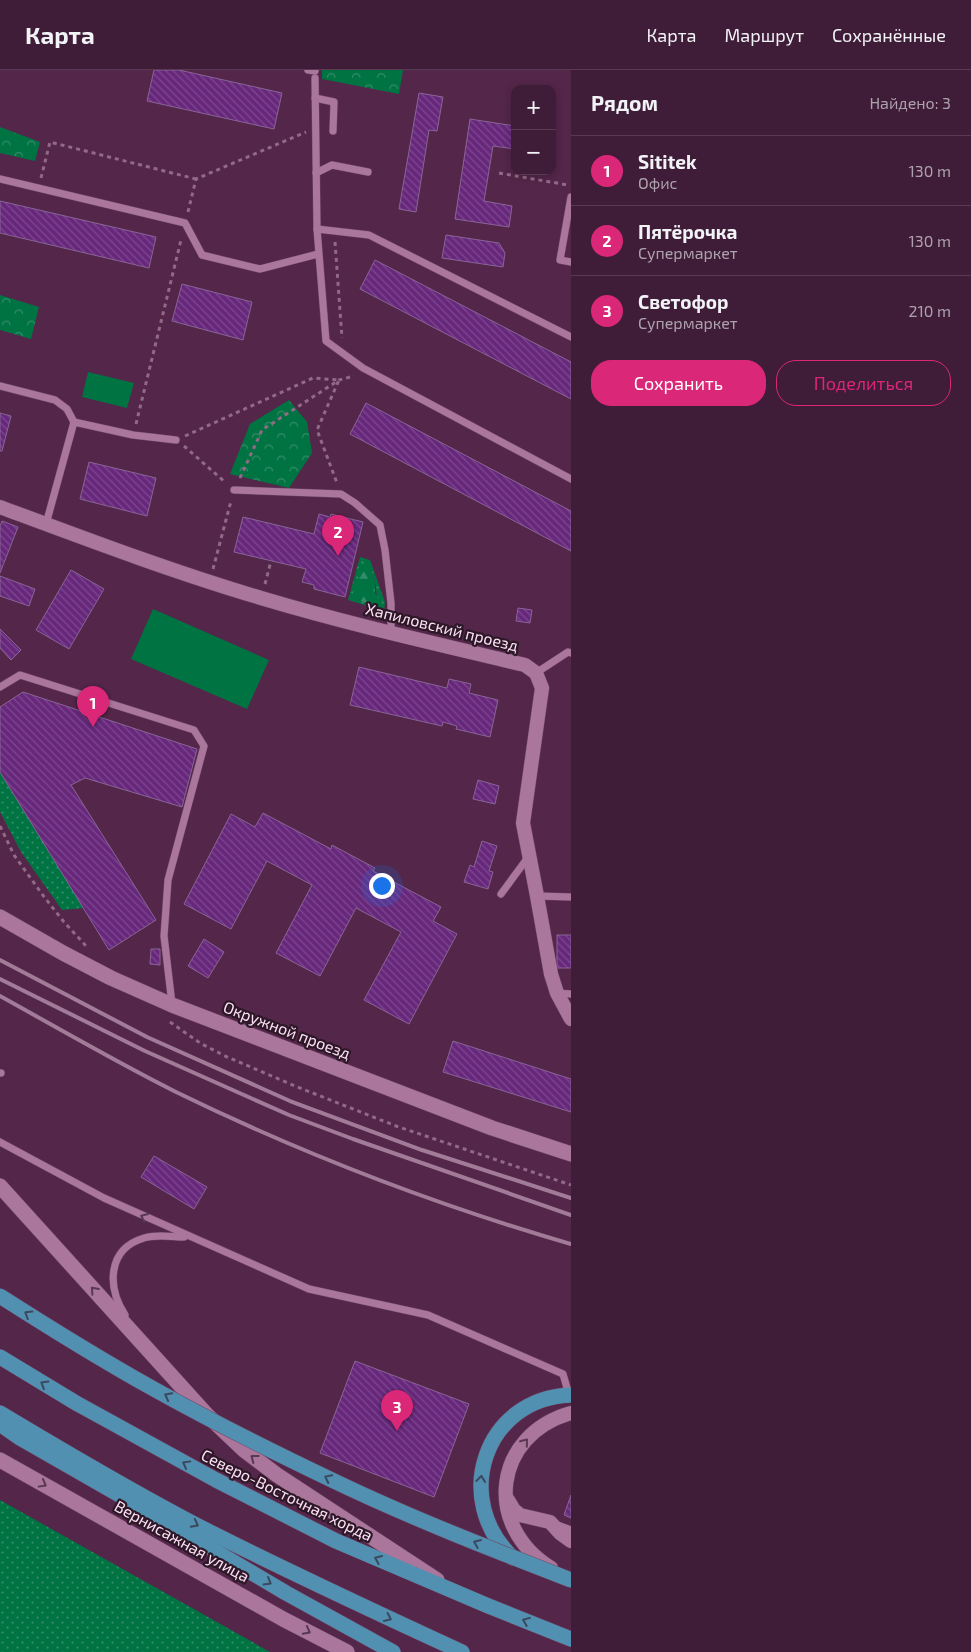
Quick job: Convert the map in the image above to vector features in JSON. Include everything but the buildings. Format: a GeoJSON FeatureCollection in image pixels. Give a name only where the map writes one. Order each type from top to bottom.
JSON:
{"type":"FeatureCollection","features":[{"type":"Feature","properties":{"kind":"main road"},"geometry":{"type":"LineString","coordinates":[[0,1296],[103,1360],[236,1433],[335,1482],[571,1580]]}},
{"type":"Feature","properties":{"kind":"main road","name":"Северо-Восточная хорда"},"geometry":{"type":"LineString","coordinates":[[0,1357],[76,1403],[216,1480],[336,1541],[571,1639]]}},
{"type":"Feature","properties":{"kind":"main road"},"geometry":{"type":"LineString","coordinates":[[570,1395],[553,1397],[530,1406],[510,1419],[491,1445],[481,1475],[480,1491],[487,1523],[494,1537],[504,1550],[529,1570],[571,1584]]}},
{"type":"Feature","properties":{"kind":"main road"},"geometry":{"type":"LineString","coordinates":[[0,1413],[54,1446],[197,1525],[318,1585],[462,1652]]}},
{"type":"Feature","properties":{"kind":"main road"},"geometry":{"type":"LineString","coordinates":[[0,1424],[20,1438],[286,1593],[394,1652]]}},
{"type":"Feature","properties":{"kind":"street","name":"Хапиловский проезд"},"geometry":{"type":"LineString","coordinates":[[0,507],[209,582],[391,633],[525,665],[536,674]]}},
{"type":"Feature","properties":{"kind":"street"},"geometry":{"type":"LineString","coordinates":[[536,674],[542,688],[523,823],[551,974],[557,993],[571,1019]]}},
{"type":"Feature","properties":{"kind":"street","name":"Окружной проезд"},"geometry":{"type":"LineString","coordinates":[[0,917],[168,1011],[492,1128],[571,1154]]}},
{"type":"Feature","properties":{"kind":"street"},"geometry":{"type":"LineString","coordinates":[[0,1186],[207,1415],[244,1450],[277,1476],[456,1592]]}},
{"type":"Feature","properties":{"kind":"street"},"geometry":{"type":"LineString","coordinates":[[571,1414],[556,1418],[532,1433],[523,1444],[509,1469],[506,1497],[507,1512],[518,1538],[537,1559],[571,1580]]}},
{"type":"Feature","properties":{"kind":"street","name":"Вернисажная улица"},"geometry":{"type":"LineString","coordinates":[[0,1460],[275,1614],[347,1652]]}},
{"type":"Feature","properties":{"kind":"street"},"geometry":{"type":"LineString","coordinates":[[506,1497],[514,1510],[520,1515],[550,1522],[571,1541]]}},
{"type":"Feature","properties":{"kind":"lane"},"geometry":{"type":"LineString","coordinates":[[313,73],[318,254],[326,342],[363,368],[571,479]]}},
{"type":"Feature","properties":{"kind":"lane"},"geometry":{"type":"LineString","coordinates":[[315,98],[334,102],[333,131]]}},
{"type":"Feature","properties":{"kind":"lane"},"geometry":{"type":"LineString","coordinates":[[316,173],[332,165],[368,172]]}},
{"type":"Feature","properties":{"kind":"lane"},"geometry":{"type":"LineString","coordinates":[[0,179],[186,223],[202,255],[260,269],[318,254]]}},
{"type":"Feature","properties":{"kind":"lane"},"geometry":{"type":"LineString","coordinates":[[571,197],[560,260],[571,262]]}},
{"type":"Feature","properties":{"kind":"lane"},"geometry":{"type":"LineString","coordinates":[[317,229],[369,235],[571,337]]}},
{"type":"Feature","properties":{"kind":"lane"},"geometry":{"type":"LineString","coordinates":[[0,386],[55,400],[67,409],[74,422],[46,524]]}},
{"type":"Feature","properties":{"kind":"lane"},"geometry":{"type":"LineString","coordinates":[[74,422],[133,435],[176,440]]}},
{"type":"Feature","properties":{"kind":"lane"},"geometry":{"type":"LineString","coordinates":[[234,490],[341,494],[355,503],[380,525],[391,603],[391,633]]}},
{"type":"Feature","properties":{"kind":"lane"},"geometry":{"type":"LineString","coordinates":[[536,674],[568,652],[571,653]]}},
{"type":"Feature","properties":{"kind":"lane"},"geometry":{"type":"LineString","coordinates":[[0,687],[20,675],[194,730],[204,746],[168,880],[164,936],[168,1011]]}},
{"type":"Feature","properties":{"kind":"lane"},"geometry":{"type":"LineString","coordinates":[[501,894],[529,855]]}},
{"type":"Feature","properties":{"kind":"lane"},"geometry":{"type":"LineString","coordinates":[[537,896],[571,897]]}},
{"type":"Feature","properties":{"kind":"lane"},"geometry":{"type":"LineString","coordinates":[[557,993],[571,994]]}},
{"type":"Feature","properties":{"kind":"lane"},"geometry":{"type":"LineString","coordinates":[[0,1142],[104,1198],[188,1237],[309,1289],[428,1315],[563,1374],[570,1395]]}},
{"type":"Feature","properties":{"kind":"lane"},"geometry":{"type":"LineString","coordinates":[[142,1343],[122,1311],[113,1291],[113,1276],[117,1261],[121,1254],[132,1244],[146,1238],[188,1237]]}},
{"type":"Feature","properties":{"kind":"lane"},"geometry":{"type":"LineString","coordinates":[[556,1418],[571,1420]]}},
{"type":"Feature","properties":{"kind":"lane"},"geometry":{"type":"LineString","coordinates":[[550,1522],[571,1530]]}},
{"type":"Feature","properties":{"kind":"path"},"geometry":{"type":"LineString","coordinates":[[39,188],[50,142],[196,179]]}},
{"type":"Feature","properties":{"kind":"path"},"geometry":{"type":"LineString","coordinates":[[499,173],[571,186]]}},
{"type":"Feature","properties":{"kind":"path"},"geometry":{"type":"LineString","coordinates":[[335,239],[342,345]]}},
{"type":"Feature","properties":{"kind":"path"},"geometry":{"type":"LineString","coordinates":[[209,582],[234,490],[262,430],[339,380],[358,375],[363,368]]}},
{"type":"Feature","properties":{"kind":"path"},"geometry":{"type":"LineString","coordinates":[[234,490],[176,440],[313,378],[339,380]]}},
{"type":"Feature","properties":{"kind":"path"},"geometry":{"type":"LineString","coordinates":[[339,380],[317,430],[341,494]]}},
{"type":"Feature","properties":{"kind":"path"},"geometry":{"type":"LineString","coordinates":[[262,598],[271,560]]}},
{"type":"Feature","properties":{"kind":"path"},"geometry":{"type":"LineString","coordinates":[[0,826],[14,855],[45,898],[88,948]]}},
{"type":"Feature","properties":{"kind":"path"},"geometry":{"type":"LineString","coordinates":[[168,1011],[200,1043],[225,1056],[396,1126],[571,1185]]}},
{"type":"Feature","properties":{"kind":"green space"},"geometry":{"type":"Polygon","coordinates":[[[322,70],[403,70],[399,94],[322,79],[322,70]]]}},
{"type":"Feature","properties":{"kind":"green space"},"geometry":{"type":"Polygon","coordinates":[[[0,127],[40,142],[35,161],[0,153],[0,127]]]}},
{"type":"Feature","properties":{"kind":"green space"},"geometry":{"type":"Polygon","coordinates":[[[0,295],[39,307],[31,339],[0,330],[0,295]]]}},
{"type":"Feature","properties":{"kind":"green space"},"geometry":{"type":"Polygon","coordinates":[[[88,372],[134,383],[127,408],[82,397],[88,372]]]}},
{"type":"Feature","properties":{"kind":"green space"},"geometry":{"type":"Polygon","coordinates":[[[289,400],[307,422],[312,453],[289,488],[230,474],[250,424],[289,400]]]}},
{"type":"Feature","properties":{"kind":"green space"},"geometry":{"type":"Polygon","coordinates":[[[360,557],[370,560],[385,602],[384,611],[348,600],[360,557]],[[371,569],[352,596],[378,607],[375,581],[371,569]]]}},
{"type":"Feature","properties":{"kind":"green space"},"geometry":{"type":"Polygon","coordinates":[[[367,564],[375,581],[375,593],[382,603],[378,607],[351,596],[362,566],[367,564]]]}},
{"type":"Feature","properties":{"kind":"green space"},"geometry":{"type":"Polygon","coordinates":[[[153,609],[269,660],[247,709],[131,659],[153,609]]]}},
{"type":"Feature","properties":{"kind":"green space"},"geometry":{"type":"Polygon","coordinates":[[[0,772],[84,908],[62,910],[21,852],[0,812],[0,772]]]}},
{"type":"Feature","properties":{"kind":"green space"},"geometry":{"type":"Polygon","coordinates":[[[0,1500],[270,1652],[0,1652],[0,1500]]]}},
{"type":"Feature","properties":{"kind":"railway"},"geometry":{"type":"LineString","coordinates":[[0,960],[147,1037],[290,1101],[422,1150],[571,1198]]}},
{"type":"Feature","properties":{"kind":"railway"},"geometry":{"type":"LineString","coordinates":[[0,979],[145,1051],[289,1115],[571,1215]]}},
{"type":"Feature","properties":{"kind":"railway"},"geometry":{"type":"LineString","coordinates":[[0,996],[154,1081],[272,1136],[420,1195],[470,1213],[571,1244]]}},
{"type":"Feature","properties":{"kind":"place","name":"Пятёрочка"},"geometry":{"type":"Point","coordinates":[338,556]}},
{"type":"Feature","properties":{"kind":"place","name":"Sititek"},"geometry":{"type":"Point","coordinates":[93,727]}},
{"type":"Feature","properties":{"kind":"place","name":"Светофор"},"geometry":{"type":"Point","coordinates":[397,1431]}}]}
